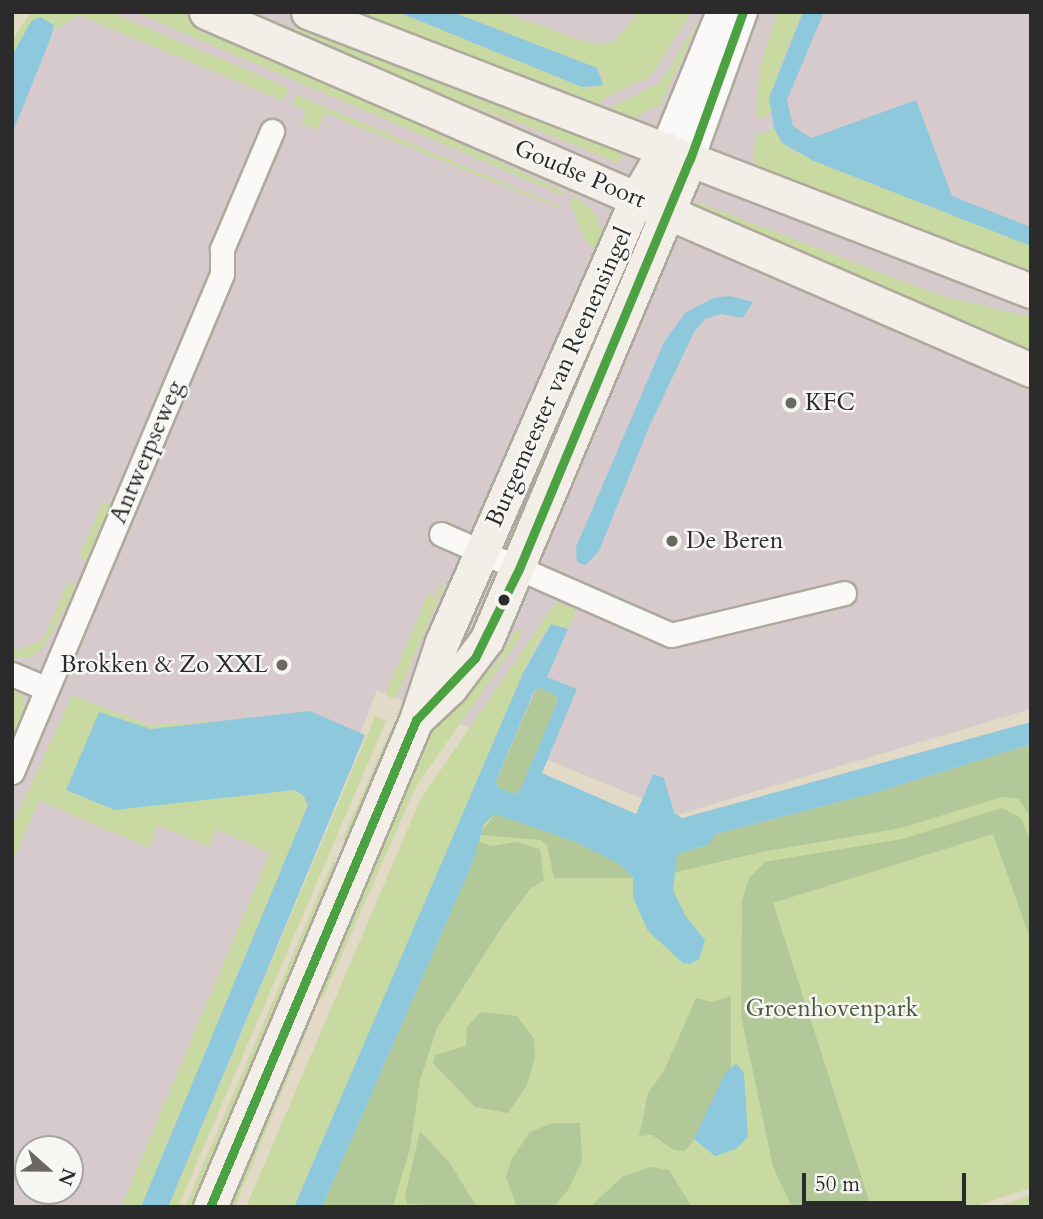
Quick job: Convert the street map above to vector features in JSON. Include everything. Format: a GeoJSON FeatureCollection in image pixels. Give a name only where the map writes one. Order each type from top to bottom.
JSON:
{"type":"FeatureCollection","features":[{"type":"Feature","properties":{"kind":"main road","name":"Goudse Poort"},"geometry":{"type":"LineString","coordinates":[[206,12],[1031,370]]}},
{"type":"Feature","properties":{"kind":"main road"},"geometry":{"type":"LineString","coordinates":[[307,12],[1031,291]]}},
{"type":"Feature","properties":{"kind":"main road","name":"Burgemeester van Reenensingel"},"geometry":{"type":"LineString","coordinates":[[210,1207],[416,720],[427,677],[637,197],[678,154]]}},
{"type":"Feature","properties":{"kind":"main road","name":"Burgemeester van Reenensingel"},"geometry":{"type":"LineString","coordinates":[[416,720],[475,658],[519,569],[667,212],[678,154]]}},
{"type":"Feature","properties":{"kind":"street","name":"Burgemeester van Reenensingel"},"geometry":{"type":"LineString","coordinates":[[678,154],[721,12]]}},
{"type":"Feature","properties":{"kind":"street","name":"Burgemeester van Reenensingel"},"geometry":{"type":"LineString","coordinates":[[678,154],[743,12]]}},
{"type":"Feature","properties":{"kind":"street","name":"Antwerpseweg"},"geometry":{"type":"LineString","coordinates":[[12,772],[222,274],[222,249],[272,131]]}},
{"type":"Feature","properties":{"kind":"street","name":"Burgemeester van Reenensingel"},"geometry":{"type":"LineString","coordinates":[[441,534],[484,551]]}},
{"type":"Feature","properties":{"kind":"street"},"geometry":{"type":"LineString","coordinates":[[484,551],[671,635],[844,593]]}},
{"type":"Feature","properties":{"kind":"street"},"geometry":{"type":"LineString","coordinates":[[12,674],[47,689]]}},
{"type":"Feature","properties":{"kind":"shaded area"},"geometry":{"type":"Polygon","coordinates":[[[56,12],[1031,12],[1031,709],[680,814],[377,690],[176,1207],[12,1207],[12,98],[56,12]]]}},
{"type":"Feature","properties":{"kind":"green space"},"geometry":{"type":"Polygon","coordinates":[[[31,12],[110,12],[287,87],[287,92],[283,101],[79,15],[57,29],[32,20],[12,55],[12,39],[31,12]]]}},
{"type":"Feature","properties":{"kind":"green space"},"geometry":{"type":"Polygon","coordinates":[[[135,12],[179,12],[240,38],[391,104],[438,134],[565,192],[564,196],[135,12]]]}},
{"type":"Feature","properties":{"kind":"green space"},"geometry":{"type":"Polygon","coordinates":[[[234,12],[255,12],[290,27],[401,56],[626,146],[619,163],[512,120],[394,80],[234,12]]]}},
{"type":"Feature","properties":{"kind":"green space"},"geometry":{"type":"Polygon","coordinates":[[[349,12],[398,12],[582,87],[597,88],[603,76],[597,68],[453,12],[502,12],[593,44],[615,41],[638,12],[692,12],[651,76],[606,97],[598,108],[349,12]]]}},
{"type":"Feature","properties":{"kind":"green space"},"geometry":{"type":"Polygon","coordinates":[[[777,12],[803,12],[778,71],[770,114],[756,119],[760,67],[777,12]]]}},
{"type":"Feature","properties":{"kind":"green space"},"geometry":{"type":"Polygon","coordinates":[[[703,13],[660,105],[634,118],[608,114],[612,107],[660,82],[703,13]]]}},
{"type":"Feature","properties":{"kind":"green space"},"geometry":{"type":"Polygon","coordinates":[[[297,95],[559,206],[558,208],[325,113],[317,130],[301,123],[306,110],[292,105],[297,95]]]}},
{"type":"Feature","properties":{"kind":"green space"},"geometry":{"type":"Polygon","coordinates":[[[774,128],[791,150],[1031,246],[1031,276],[753,172],[755,136],[774,128]]]}},
{"type":"Feature","properties":{"kind":"green space"},"geometry":{"type":"Polygon","coordinates":[[[573,195],[597,215],[603,239],[600,253],[585,241],[571,205],[573,195]]]}},
{"type":"Feature","properties":{"kind":"green space"},"geometry":{"type":"Polygon","coordinates":[[[689,199],[939,295],[1031,317],[1031,354],[687,208],[689,199]]]}},
{"type":"Feature","properties":{"kind":"green space"},"geometry":{"type":"Polygon","coordinates":[[[103,502],[111,505],[88,561],[79,557],[103,502]]]}},
{"type":"Feature","properties":{"kind":"green space"},"geometry":{"type":"Polygon","coordinates":[[[68,582],[76,588],[44,647],[30,658],[12,657],[12,647],[20,650],[43,640],[68,582]]]}},
{"type":"Feature","properties":{"kind":"green space"},"geometry":{"type":"Polygon","coordinates":[[[440,584],[444,586],[400,689],[395,699],[385,695],[428,594],[435,597],[440,584]]]}},
{"type":"Feature","properties":{"kind":"green space"},"geometry":{"type":"Polygon","coordinates":[[[556,602],[576,610],[568,629],[551,624],[538,641],[294,1207],[246,1207],[420,800],[556,602]]]}},
{"type":"Feature","properties":{"kind":"green space"},"geometry":{"type":"Polygon","coordinates":[[[516,629],[523,632],[517,642],[415,788],[324,996],[303,1013],[416,750],[436,719],[480,671],[485,675],[496,664],[516,629]]]}},
{"type":"Feature","properties":{"kind":"green space"},"geometry":{"type":"Polygon","coordinates":[[[12,684],[23,696],[25,710],[12,738],[12,684]]]}},
{"type":"Feature","properties":{"kind":"green space"},"geometry":{"type":"Polygon","coordinates":[[[540,688],[556,695],[558,701],[520,791],[514,794],[498,787],[496,781],[535,691],[540,688]]]}},
{"type":"Feature","properties":{"kind":"green space"},"geometry":{"type":"Polygon","coordinates":[[[72,695],[149,725],[224,721],[150,729],[99,712],[67,790],[107,807],[294,790],[303,795],[308,805],[141,1207],[121,1207],[270,853],[216,829],[209,847],[158,825],[149,848],[39,800],[12,863],[12,826],[72,695]]]}},
{"type":"Feature","properties":{"kind":"green space"},"geometry":{"type":"Polygon","coordinates":[[[375,716],[386,721],[178,1207],[168,1207],[375,716]]]}},
{"type":"Feature","properties":{"kind":"green space"},"geometry":{"type":"Polygon","coordinates":[[[391,729],[394,733],[344,858],[344,836],[391,729]]]}},
{"type":"Feature","properties":{"kind":"green space"},"geometry":{"type":"Polygon","coordinates":[[[1031,744],[1031,818],[1019,799],[1002,797],[901,828],[762,852],[672,873],[677,854],[703,847],[716,834],[874,793],[1031,744]]]}},
{"type":"Feature","properties":{"kind":"green space","name":"Groenhovenpark"},"geometry":{"type":"Polygon","coordinates":[[[1031,746],[1031,1188],[973,1207],[323,1207],[488,803],[631,865],[1031,746]]]}},
{"type":"Feature","properties":{"kind":"green space"},"geometry":{"type":"Polygon","coordinates":[[[1002,808],[1021,818],[1031,842],[1031,941],[993,834],[773,903],[871,1207],[792,1207],[773,1167],[741,1015],[742,901],[749,878],[765,862],[902,839],[1002,808]]]}},
{"type":"Feature","properties":{"kind":"green space"},"geometry":{"type":"Polygon","coordinates":[[[495,814],[576,842],[621,865],[634,878],[554,878],[547,845],[541,840],[479,835],[495,814]]]}},
{"type":"Feature","properties":{"kind":"green space"},"geometry":{"type":"Polygon","coordinates":[[[477,841],[492,846],[516,842],[540,849],[544,881],[531,888],[504,924],[437,1028],[420,1080],[410,1148],[393,1207],[322,1207],[472,864],[477,841]]]}},
{"type":"Feature","properties":{"kind":"green space"},"geometry":{"type":"Polygon","coordinates":[[[335,856],[334,872],[196,1207],[185,1207],[335,856]]]}},
{"type":"Feature","properties":{"kind":"green space"},"geometry":{"type":"Polygon","coordinates":[[[731,996],[731,1067],[694,1139],[685,1151],[674,1150],[652,1135],[639,1136],[648,1093],[664,1071],[696,998],[712,1002],[731,996]]]}},
{"type":"Feature","properties":{"kind":"green space"},"geometry":{"type":"Polygon","coordinates":[[[481,1012],[517,1016],[534,1039],[535,1057],[527,1085],[508,1113],[475,1107],[433,1063],[435,1055],[466,1046],[467,1027],[481,1012]]]}},
{"type":"Feature","properties":{"kind":"green space"},"geometry":{"type":"Polygon","coordinates":[[[314,1013],[235,1207],[222,1207],[308,1017],[314,1013]]]}},
{"type":"Feature","properties":{"kind":"green space"},"geometry":{"type":"Polygon","coordinates":[[[552,1123],[580,1123],[582,1161],[568,1190],[553,1207],[517,1207],[506,1177],[512,1158],[530,1132],[552,1123]]]}},
{"type":"Feature","properties":{"kind":"green space"},"geometry":{"type":"Polygon","coordinates":[[[420,1131],[449,1162],[477,1207],[407,1204],[405,1196],[420,1131]]]}},
{"type":"Feature","properties":{"kind":"green space"},"geometry":{"type":"Polygon","coordinates":[[[651,1167],[669,1170],[692,1207],[590,1207],[622,1177],[651,1167]]]}},
{"type":"Feature","properties":{"kind":"green space"},"geometry":{"type":"Polygon","coordinates":[[[1031,1195],[1031,1207],[995,1207],[1031,1195]]]}},
{"type":"Feature","properties":{"kind":"water"},"geometry":{"type":"Polygon","coordinates":[[[398,12],[453,12],[597,68],[603,85],[582,87],[398,12]]]}},
{"type":"Feature","properties":{"kind":"water"},"geometry":{"type":"Polygon","coordinates":[[[803,12],[824,12],[787,100],[793,126],[811,138],[916,100],[952,196],[1031,227],[1031,246],[814,161],[782,143],[774,128],[769,98],[803,12]]]}},
{"type":"Feature","properties":{"kind":"water"},"geometry":{"type":"Polygon","coordinates":[[[40,17],[54,25],[12,134],[12,55],[32,20],[40,17]]]}},
{"type":"Feature","properties":{"kind":"water"},"geometry":{"type":"Polygon","coordinates":[[[730,296],[753,302],[743,318],[721,314],[705,319],[694,332],[649,427],[599,551],[586,565],[577,562],[576,547],[664,342],[685,313],[713,298],[730,296]]]}},
{"type":"Feature","properties":{"kind":"water"},"geometry":{"type":"Polygon","coordinates":[[[551,624],[568,629],[547,677],[577,689],[542,773],[636,814],[653,774],[664,778],[674,812],[682,818],[1031,722],[1031,744],[874,793],[716,834],[708,845],[677,854],[673,890],[685,915],[705,940],[699,959],[690,964],[683,963],[648,931],[633,897],[633,878],[621,865],[576,842],[495,814],[484,824],[472,864],[322,1207],[294,1207],[523,673],[551,624]],[[540,688],[534,691],[496,781],[498,787],[514,794],[520,790],[558,701],[556,695],[540,688]]]}},
{"type":"Feature","properties":{"kind":"water"},"geometry":{"type":"Polygon","coordinates":[[[310,711],[365,735],[168,1207],[141,1207],[308,805],[303,795],[294,790],[115,810],[66,790],[99,712],[151,729],[310,711]]]}},
{"type":"Feature","properties":{"kind":"water"},"geometry":{"type":"Polygon","coordinates":[[[736,1063],[744,1073],[748,1137],[736,1149],[715,1156],[694,1139],[724,1075],[736,1063]]]}},
{"type":"Feature","properties":{"kind":"transit line"},"geometry":{"type":"LineString","coordinates":[[210,1207],[416,720],[475,658],[519,569],[690,159],[743,12]]}},
{"type":"Feature","properties":{"kind":"place","name":"KFC"},"geometry":{"type":"Point","coordinates":[791,403]}},
{"type":"Feature","properties":{"kind":"place","name":"De Beren"},"geometry":{"type":"Point","coordinates":[672,541]}},
{"type":"Feature","properties":{"kind":"place","name":"Brokken & Zo XXL"},"geometry":{"type":"Point","coordinates":[282,665]}}]}
